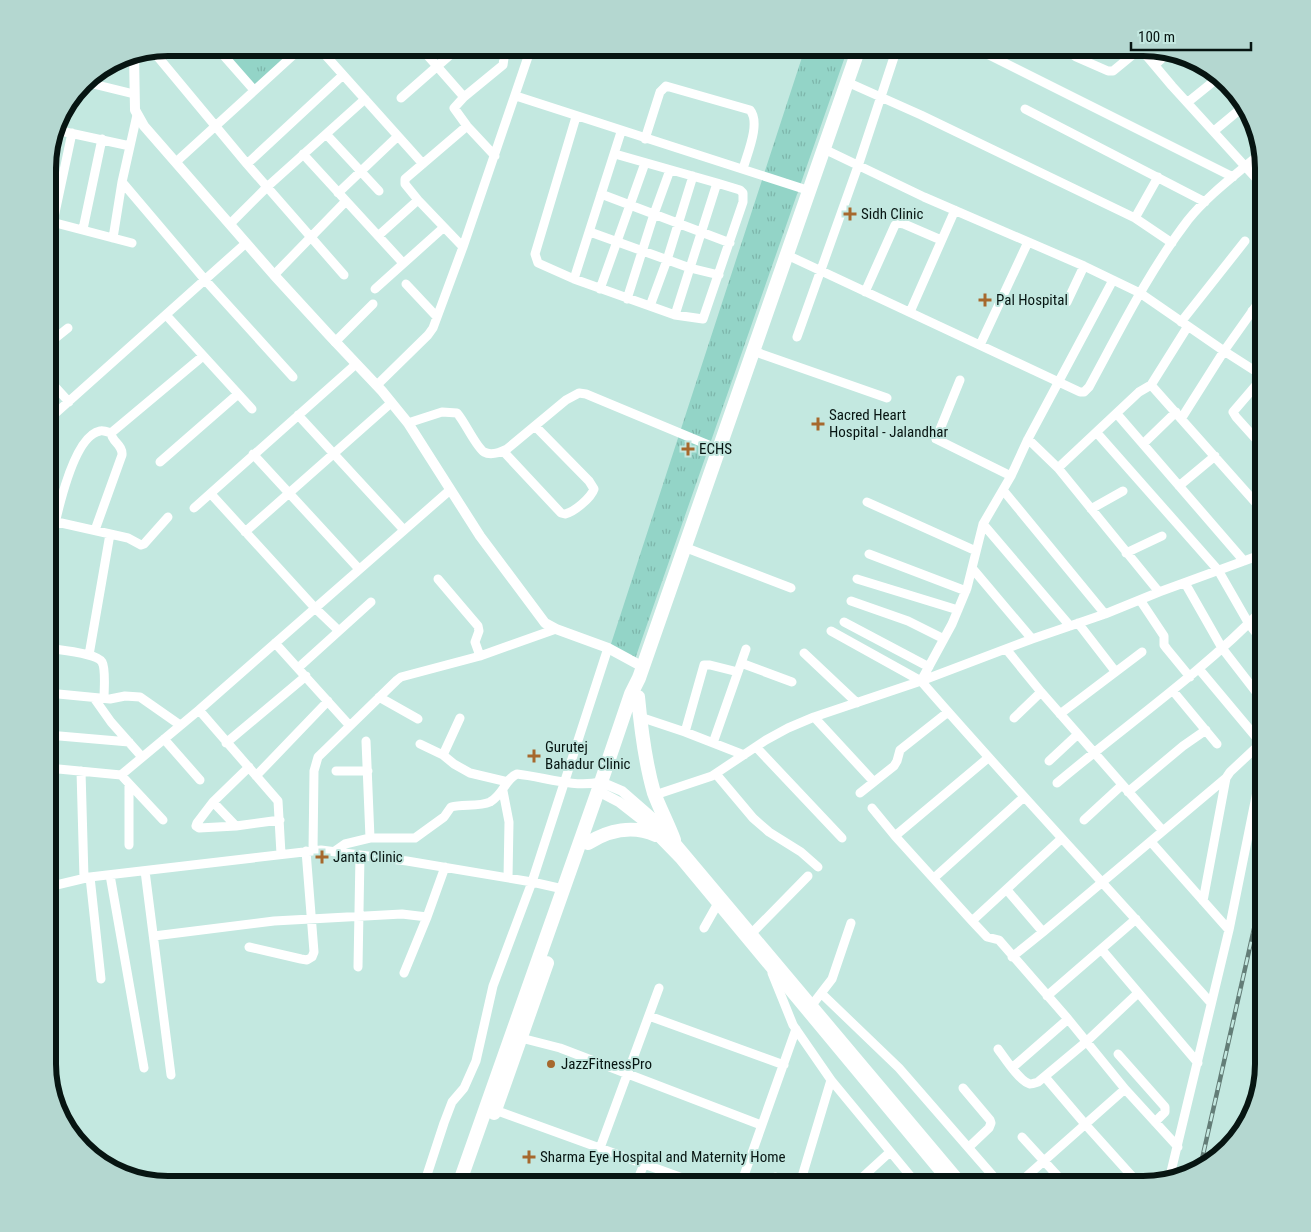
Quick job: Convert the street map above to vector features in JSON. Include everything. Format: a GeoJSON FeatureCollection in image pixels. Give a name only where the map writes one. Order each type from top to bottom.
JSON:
{"type":"FeatureCollection","features":[{"type":"Feature","properties":{"kind":"main road"},"geometry":{"type":"LineString","coordinates":[[462,1176],[600,787],[631,694],[641,672],[856,56]]}},
{"type":"Feature","properties":{"kind":"main road"},"geometry":{"type":"LineString","coordinates":[[641,672],[638,697],[643,746],[655,795],[674,840]]}},
{"type":"Feature","properties":{"kind":"main road"},"geometry":{"type":"LineString","coordinates":[[472,1176],[588,843],[600,787],[638,697]]}},
{"type":"Feature","properties":{"kind":"main road"},"geometry":{"type":"LineString","coordinates":[[588,843],[600,836],[630,829],[646,830],[656,835]]}},
{"type":"Feature","properties":{"kind":"street"},"geometry":{"type":"LineString","coordinates":[[158,56],[247,164],[344,275]]}},
{"type":"Feature","properties":{"kind":"street"},"geometry":{"type":"LineString","coordinates":[[225,56],[254,90]]}},
{"type":"Feature","properties":{"kind":"street"},"geometry":{"type":"LineString","coordinates":[[176,162],[292,56]]}},
{"type":"Feature","properties":{"kind":"street"},"geometry":{"type":"LineString","coordinates":[[326,56],[423,164]]}},
{"type":"Feature","properties":{"kind":"street"},"geometry":{"type":"LineString","coordinates":[[428,56],[464,97]]}},
{"type":"Feature","properties":{"kind":"street"},"geometry":{"type":"LineString","coordinates":[[401,98],[449,56]]}},
{"type":"Feature","properties":{"kind":"street"},"geometry":{"type":"LineString","coordinates":[[495,156],[467,126],[454,108],[464,97],[502,65],[504,58],[503,56]]}},
{"type":"Feature","properties":{"kind":"street"},"geometry":{"type":"LineString","coordinates":[[376,385],[428,336],[433,328],[464,247],[528,56]]}},
{"type":"Feature","properties":{"kind":"street"},"geometry":{"type":"LineString","coordinates":[[796,337],[858,166],[894,56]]}},
{"type":"Feature","properties":{"kind":"street"},"geometry":{"type":"LineString","coordinates":[[991,56],[1233,177]]}},
{"type":"Feature","properties":{"kind":"street"},"geometry":{"type":"LineString","coordinates":[[1075,56],[1108,71],[1113,71],[1131,56]]}},
{"type":"Feature","properties":{"kind":"street"},"geometry":{"type":"LineString","coordinates":[[1148,56],[1255,178]]}},
{"type":"Feature","properties":{"kind":"street"},"geometry":{"type":"LineString","coordinates":[[1155,65],[1163,58]]}},
{"type":"Feature","properties":{"kind":"street"},"geometry":{"type":"LineString","coordinates":[[113,238],[122,182],[137,115],[134,94],[134,62]]}},
{"type":"Feature","properties":{"kind":"street"},"geometry":{"type":"LineString","coordinates":[[247,164],[343,75]]}},
{"type":"Feature","properties":{"kind":"street"},"geometry":{"type":"LineString","coordinates":[[1188,102],[1214,81]]}},
{"type":"Feature","properties":{"kind":"street"},"geometry":{"type":"LineString","coordinates":[[847,82],[1135,218],[1172,243]]}},
{"type":"Feature","properties":{"kind":"street"},"geometry":{"type":"LineString","coordinates":[[94,84],[134,94]]}},
{"type":"Feature","properties":{"kind":"street"},"geometry":{"type":"LineString","coordinates":[[645,139],[660,92],[666,86],[750,110],[754,116],[755,126],[743,169]]}},
{"type":"Feature","properties":{"kind":"street"},"geometry":{"type":"LineString","coordinates":[[516,96],[622,132],[810,191]]}},
{"type":"Feature","properties":{"kind":"street"},"geometry":{"type":"LineString","coordinates":[[230,224],[267,187],[365,99]]}},
{"type":"Feature","properties":{"kind":"street"},"geometry":{"type":"LineString","coordinates":[[1024,109],[1205,202]]}},
{"type":"Feature","properties":{"kind":"street"},"geometry":{"type":"LineString","coordinates":[[1214,131],[1238,111]]}},
{"type":"Feature","properties":{"kind":"street"},"geometry":{"type":"LineString","coordinates":[[137,115],[144,126],[274,275],[376,385],[408,423],[480,536],[545,623],[556,629],[608,648],[641,672]]}},
{"type":"Feature","properties":{"kind":"street"},"geometry":{"type":"LineString","coordinates":[[576,117],[535,254],[538,263],[627,299],[675,315],[703,320],[743,202],[743,193],[740,190],[615,154]]}},
{"type":"Feature","properties":{"kind":"street"},"geometry":{"type":"LineString","coordinates":[[464,247],[443,228],[405,182],[408,176],[467,126]]}},
{"type":"Feature","properties":{"kind":"street"},"geometry":{"type":"LineString","coordinates":[[63,131],[130,146]]}},
{"type":"Feature","properties":{"kind":"street"},"geometry":{"type":"LineString","coordinates":[[574,279],[622,132]]}},
{"type":"Feature","properties":{"kind":"street"},"geometry":{"type":"LineString","coordinates":[[56,200],[72,133]]}},
{"type":"Feature","properties":{"kind":"street"},"geometry":{"type":"LineString","coordinates":[[326,134],[378,191]]}},
{"type":"Feature","properties":{"kind":"street"},"geometry":{"type":"LineString","coordinates":[[338,193],[398,136]]}},
{"type":"Feature","properties":{"kind":"street"},"geometry":{"type":"LineString","coordinates":[[83,229],[102,139]]}},
{"type":"Feature","properties":{"kind":"street"},"geometry":{"type":"LineString","coordinates":[[824,149],[1140,293],[1224,352],[1255,371]]}},
{"type":"Feature","properties":{"kind":"street"},"geometry":{"type":"LineString","coordinates":[[303,154],[404,263]]}},
{"type":"Feature","properties":{"kind":"street"},"geometry":{"type":"LineString","coordinates":[[787,255],[1080,392],[1086,390],[1140,293],[1189,219],[1205,202],[1255,159]]}},
{"type":"Feature","properties":{"kind":"street"},"geometry":{"type":"LineString","coordinates":[[600,289],[645,163]]}},
{"type":"Feature","properties":{"kind":"street"},"geometry":{"type":"LineString","coordinates":[[627,299],[670,170]]}},
{"type":"Feature","properties":{"kind":"street"},"geometry":{"type":"LineString","coordinates":[[650,306],[667,260],[693,176]]}},
{"type":"Feature","properties":{"kind":"street"},"geometry":{"type":"LineString","coordinates":[[1135,218],[1158,178]]}},
{"type":"Feature","properties":{"kind":"street"},"geometry":{"type":"LineString","coordinates":[[122,182],[206,281],[293,377]]}},
{"type":"Feature","properties":{"kind":"street"},"geometry":{"type":"LineString","coordinates":[[675,315],[717,183]]}},
{"type":"Feature","properties":{"kind":"street"},"geometry":{"type":"LineString","coordinates":[[601,194],[730,243]]}},
{"type":"Feature","properties":{"kind":"street"},"geometry":{"type":"LineString","coordinates":[[378,236],[418,200]]}},
{"type":"Feature","properties":{"kind":"street"},"geometry":{"type":"LineString","coordinates":[[274,275],[346,201]]}},
{"type":"Feature","properties":{"kind":"street"},"geometry":{"type":"LineString","coordinates":[[910,312],[955,210]]}},
{"type":"Feature","properties":{"kind":"street"},"geometry":{"type":"LineString","coordinates":[[56,222],[132,243]]}},
{"type":"Feature","properties":{"kind":"street"},"geometry":{"type":"LineString","coordinates":[[865,292],[895,225],[899,223],[904,224],[941,240]]}},
{"type":"Feature","properties":{"kind":"street"},"geometry":{"type":"LineString","coordinates":[[375,289],[443,228]]}},
{"type":"Feature","properties":{"kind":"street"},"geometry":{"type":"LineString","coordinates":[[590,232],[690,268],[719,276]]}},
{"type":"Feature","properties":{"kind":"street"},"geometry":{"type":"LineString","coordinates":[[1058,468],[1139,392],[1151,385],[1184,324],[1245,241]]}},
{"type":"Feature","properties":{"kind":"street"},"geometry":{"type":"LineString","coordinates":[[980,345],[1028,242]]}},
{"type":"Feature","properties":{"kind":"street"},"geometry":{"type":"LineString","coordinates":[[56,413],[167,316],[246,243]]}},
{"type":"Feature","properties":{"kind":"street"},"geometry":{"type":"LineString","coordinates":[[1066,302],[1084,266]]}},
{"type":"Feature","properties":{"kind":"street"},"geometry":{"type":"LineString","coordinates":[[921,681],[966,591],[983,524],[1011,476],[1028,439],[1114,280]]}},
{"type":"Feature","properties":{"kind":"street"},"geometry":{"type":"LineString","coordinates":[[406,284],[437,316]]}},
{"type":"Feature","properties":{"kind":"street"},"geometry":{"type":"LineString","coordinates":[[335,342],[373,304]]}},
{"type":"Feature","properties":{"kind":"street"},"geometry":{"type":"LineString","coordinates":[[1143,444],[1179,416],[1255,307]]}},
{"type":"Feature","properties":{"kind":"street"},"geometry":{"type":"LineString","coordinates":[[167,316],[252,409]]}},
{"type":"Feature","properties":{"kind":"street"},"geometry":{"type":"LineString","coordinates":[[56,338],[68,328]]}},
{"type":"Feature","properties":{"kind":"street"},"geometry":{"type":"LineString","coordinates":[[753,351],[887,398]]}},
{"type":"Feature","properties":{"kind":"street"},"geometry":{"type":"LineString","coordinates":[[111,433],[203,356]]}},
{"type":"Feature","properties":{"kind":"street"},"geometry":{"type":"LineString","coordinates":[[194,508],[356,364]]}},
{"type":"Feature","properties":{"kind":"street"},"geometry":{"type":"LineString","coordinates":[[960,380],[936,438],[1011,476]]}},
{"type":"Feature","properties":{"kind":"street"},"geometry":{"type":"LineString","coordinates":[[1151,385],[1255,502]]}},
{"type":"Feature","properties":{"kind":"street"},"geometry":{"type":"LineString","coordinates":[[1255,386],[1233,412],[1255,438]]}},
{"type":"Feature","properties":{"kind":"street"},"geometry":{"type":"LineString","coordinates":[[56,388],[69,402]]}},
{"type":"Feature","properties":{"kind":"street"},"geometry":{"type":"LineString","coordinates":[[160,462],[238,394]]}},
{"type":"Feature","properties":{"kind":"street"},"geometry":{"type":"LineString","coordinates":[[408,423],[435,413],[453,412],[460,418],[485,452],[489,454],[503,451],[572,396],[586,394],[718,449]]}},
{"type":"Feature","properties":{"kind":"street"},"geometry":{"type":"LineString","coordinates":[[244,532],[391,403]]}},
{"type":"Feature","properties":{"kind":"street"},"geometry":{"type":"LineString","coordinates":[[1117,414],[1244,561]]}},
{"type":"Feature","properties":{"kind":"street"},"geometry":{"type":"LineString","coordinates":[[298,415],[404,530]]}},
{"type":"Feature","properties":{"kind":"street"},"geometry":{"type":"LineString","coordinates":[[503,451],[562,513],[571,512],[592,494],[594,489],[589,481],[535,426]]}},
{"type":"Feature","properties":{"kind":"street"},"geometry":{"type":"LineString","coordinates":[[56,507],[76,454],[84,443],[97,432],[111,433]]}},
{"type":"Feature","properties":{"kind":"street"},"geometry":{"type":"LineString","coordinates":[[95,530],[122,455],[122,448],[112,437],[111,433]]}},
{"type":"Feature","properties":{"kind":"street"},"geometry":{"type":"LineString","coordinates":[[1097,433],[1218,570],[1248,624],[1255,632]]}},
{"type":"Feature","properties":{"kind":"street"},"geometry":{"type":"LineString","coordinates":[[1028,439],[1058,468],[1090,510],[1159,592]]}},
{"type":"Feature","properties":{"kind":"street"},"geometry":{"type":"LineString","coordinates":[[253,454],[359,569]]}},
{"type":"Feature","properties":{"kind":"street"},"geometry":{"type":"LineString","coordinates":[[1179,486],[1215,456]]}},
{"type":"Feature","properties":{"kind":"street"},"geometry":{"type":"LineString","coordinates":[[120,775],[199,710],[450,490]]}},
{"type":"Feature","properties":{"kind":"street"},"geometry":{"type":"LineString","coordinates":[[1003,490],[1105,614]]}},
{"type":"Feature","properties":{"kind":"street"},"geometry":{"type":"LineString","coordinates":[[1090,510],[1123,491]]}},
{"type":"Feature","properties":{"kind":"street"},"geometry":{"type":"LineString","coordinates":[[211,494],[315,608],[339,631]]}},
{"type":"Feature","properties":{"kind":"street"},"geometry":{"type":"LineString","coordinates":[[867,502],[976,551]]}},
{"type":"Feature","properties":{"kind":"street"},"geometry":{"type":"LineString","coordinates":[[56,521],[128,538],[142,544],[168,517]]}},
{"type":"Feature","properties":{"kind":"street"},"geometry":{"type":"LineString","coordinates":[[983,524],[1115,671]]}},
{"type":"Feature","properties":{"kind":"street"},"geometry":{"type":"LineString","coordinates":[[88,655],[110,534]]}},
{"type":"Feature","properties":{"kind":"street"},"geometry":{"type":"LineString","coordinates":[[1126,553],[1162,536]]}},
{"type":"Feature","properties":{"kind":"street"},"geometry":{"type":"LineString","coordinates":[[684,547],[791,588]]}},
{"type":"Feature","properties":{"kind":"street"},"geometry":{"type":"LineString","coordinates":[[869,554],[966,591]]}},
{"type":"Feature","properties":{"kind":"street"},"geometry":{"type":"LineString","coordinates":[[655,795],[716,774],[788,728],[814,717],[921,681],[1255,557]]}},
{"type":"Feature","properties":{"kind":"street"},"geometry":{"type":"LineString","coordinates":[[972,568],[1032,639]]}},
{"type":"Feature","properties":{"kind":"street"},"geometry":{"type":"LineString","coordinates":[[438,579],[478,626],[479,631],[475,642],[480,656]]}},
{"type":"Feature","properties":{"kind":"street"},"geometry":{"type":"LineString","coordinates":[[857,579],[958,610]]}},
{"type":"Feature","properties":{"kind":"street"},"geometry":{"type":"LineString","coordinates":[[1185,584],[1222,648],[1255,691]]}},
{"type":"Feature","properties":{"kind":"street"},"geometry":{"type":"LineString","coordinates":[[1140,600],[1164,636],[1164,643],[1167,649],[1190,677]]}},
{"type":"Feature","properties":{"kind":"street"},"geometry":{"type":"LineString","coordinates":[[851,601],[908,621],[944,638]]}},
{"type":"Feature","properties":{"kind":"street"},"geometry":{"type":"LineString","coordinates":[[298,668],[371,602]]}},
{"type":"Feature","properties":{"kind":"street"},"geometry":{"type":"LineString","coordinates":[[1057,783],[1094,752],[1173,692],[1255,617]]}},
{"type":"Feature","properties":{"kind":"street"},"geometry":{"type":"LineString","coordinates":[[844,622],[929,667]]}},
{"type":"Feature","properties":{"kind":"street"},"geometry":{"type":"LineString","coordinates":[[249,947],[307,960],[312,957],[314,952],[309,851],[314,771],[318,757],[401,677],[480,656],[556,629]]}},
{"type":"Feature","properties":{"kind":"street"},"geometry":{"type":"LineString","coordinates":[[831,631],[921,681],[1024,798],[1211,1003]]}},
{"type":"Feature","properties":{"kind":"street"},"geometry":{"type":"LineString","coordinates":[[275,643],[350,726]]}},
{"type":"Feature","properties":{"kind":"street"},"geometry":{"type":"LineString","coordinates":[[427,1176],[452,1102],[464,1088],[471,1074],[494,986],[532,882],[608,648]]}},
{"type":"Feature","properties":{"kind":"street"},"geometry":{"type":"LineString","coordinates":[[56,649],[88,655],[99,659],[103,664],[104,698]]}},
{"type":"Feature","properties":{"kind":"street"},"geometry":{"type":"LineString","coordinates":[[713,743],[746,649]]}},
{"type":"Feature","properties":{"kind":"street"},"geometry":{"type":"LineString","coordinates":[[1006,649],[1040,692],[1163,831]]}},
{"type":"Feature","properties":{"kind":"street"},"geometry":{"type":"LineString","coordinates":[[1060,714],[1142,652]]}},
{"type":"Feature","properties":{"kind":"street"},"geometry":{"type":"LineString","coordinates":[[804,653],[857,703]]}},
{"type":"Feature","properties":{"kind":"street"},"geometry":{"type":"LineString","coordinates":[[685,732],[704,665],[740,668],[792,682]]}},
{"type":"Feature","properties":{"kind":"street"},"geometry":{"type":"LineString","coordinates":[[1199,668],[1255,736]]}},
{"type":"Feature","properties":{"kind":"street"},"geometry":{"type":"LineString","coordinates":[[226,742],[306,676]]}},
{"type":"Feature","properties":{"kind":"street"},"geometry":{"type":"LineString","coordinates":[[1014,718],[1040,692]]}},
{"type":"Feature","properties":{"kind":"street"},"geometry":{"type":"LineString","coordinates":[[1173,692],[1218,744]]}},
{"type":"Feature","properties":{"kind":"street"},"geometry":{"type":"LineString","coordinates":[[56,694],[110,699],[125,696],[140,697],[180,725]]}},
{"type":"Feature","properties":{"kind":"street"},"geometry":{"type":"LineString","coordinates":[[94,698],[111,722],[142,757]]}},
{"type":"Feature","properties":{"kind":"street"},"geometry":{"type":"LineString","coordinates":[[379,698],[418,719]]}},
{"type":"Feature","properties":{"kind":"street"},"geometry":{"type":"LineString","coordinates":[[256,776],[328,701]]}},
{"type":"Feature","properties":{"kind":"street"},"geometry":{"type":"LineString","coordinates":[[199,710],[278,801],[281,854]]}},
{"type":"Feature","properties":{"kind":"street"},"geometry":{"type":"LineString","coordinates":[[860,792],[894,766],[900,750],[948,712]]}},
{"type":"Feature","properties":{"kind":"street"},"geometry":{"type":"LineString","coordinates":[[814,717],[874,782]]}},
{"type":"Feature","properties":{"kind":"street"},"geometry":{"type":"LineString","coordinates":[[443,755],[460,718]]}},
{"type":"Feature","properties":{"kind":"street"},"geometry":{"type":"LineString","coordinates":[[640,718],[685,732],[744,755]]}},
{"type":"Feature","properties":{"kind":"street"},"geometry":{"type":"LineString","coordinates":[[1084,820],[1206,730]]}},
{"type":"Feature","properties":{"kind":"street"},"geometry":{"type":"LineString","coordinates":[[1049,761],[1078,734]]}},
{"type":"Feature","properties":{"kind":"street"},"geometry":{"type":"LineString","coordinates":[[56,736],[129,742]]}},
{"type":"Feature","properties":{"kind":"street"},"geometry":{"type":"LineString","coordinates":[[164,739],[200,780]]}},
{"type":"Feature","properties":{"kind":"street"},"geometry":{"type":"LineString","coordinates":[[366,741],[370,838]]}},
{"type":"Feature","properties":{"kind":"street"},"geometry":{"type":"LineString","coordinates":[[420,744],[443,755],[470,773],[508,782]]}},
{"type":"Feature","properties":{"kind":"street"},"geometry":{"type":"LineString","coordinates":[[756,747],[842,838]]}},
{"type":"Feature","properties":{"kind":"street"},"geometry":{"type":"LineString","coordinates":[[1012,957],[1226,778],[1255,749]]}},
{"type":"Feature","properties":{"kind":"street"},"geometry":{"type":"LineString","coordinates":[[895,836],[988,758]]}},
{"type":"Feature","properties":{"kind":"street"},"geometry":{"type":"LineString","coordinates":[[249,767],[213,802],[196,826],[199,828],[236,826],[280,820]]}},
{"type":"Feature","properties":{"kind":"street"},"geometry":{"type":"LineString","coordinates":[[56,769],[120,775],[163,820]]}},
{"type":"Feature","properties":{"kind":"street"},"geometry":{"type":"LineString","coordinates":[[81,771],[87,878],[101,980]]}},
{"type":"Feature","properties":{"kind":"street"},"geometry":{"type":"LineString","coordinates":[[336,771],[368,771]]}},
{"type":"Feature","properties":{"kind":"street"},"geometry":{"type":"LineString","coordinates":[[335,852],[346,844],[370,838],[415,838],[444,817],[451,807],[490,802],[503,791],[508,782],[517,774],[622,791],[642,807],[674,840],[683,856],[718,905],[943,1176]]}},
{"type":"Feature","properties":{"kind":"street"},"geometry":{"type":"LineString","coordinates":[[716,774],[748,812],[769,832],[801,852],[818,867]]}},
{"type":"Feature","properties":{"kind":"street"},"geometry":{"type":"LineString","coordinates":[[1203,901],[1226,778]]}},
{"type":"Feature","properties":{"kind":"street"},"geometry":{"type":"LineString","coordinates":[[129,784],[129,845]]}},
{"type":"Feature","properties":{"kind":"street"},"geometry":{"type":"LineString","coordinates":[[600,787],[683,856],[752,933],[956,1176]]}},
{"type":"Feature","properties":{"kind":"street"},"geometry":{"type":"LineString","coordinates":[[503,791],[509,822],[508,878]]}},
{"type":"Feature","properties":{"kind":"street"},"geometry":{"type":"LineString","coordinates":[[934,878],[1024,798]]}},
{"type":"Feature","properties":{"kind":"street"},"geometry":{"type":"LineString","coordinates":[[213,802],[236,826]]}},
{"type":"Feature","properties":{"kind":"street"},"geometry":{"type":"LineString","coordinates":[[1171,1172],[1229,930],[1255,802]]}},
{"type":"Feature","properties":{"kind":"street"},"geometry":{"type":"LineString","coordinates":[[872,808],[987,937],[999,940],[1068,1019],[1124,1089],[1178,1147]]}},
{"type":"Feature","properties":{"kind":"street"},"geometry":{"type":"LineString","coordinates":[[972,921],[1061,839]]}},
{"type":"Feature","properties":{"kind":"street"},"geometry":{"type":"LineString","coordinates":[[1151,842],[1229,930]]}},
{"type":"Feature","properties":{"kind":"street"},"geometry":{"type":"LineString","coordinates":[[56,885],[87,878],[309,851],[335,852],[445,867],[563,889]]}},
{"type":"Feature","properties":{"kind":"street"},"geometry":{"type":"LineString","coordinates":[[358,967],[360,855]]}},
{"type":"Feature","properties":{"kind":"street"},"geometry":{"type":"LineString","coordinates":[[404,973],[445,867]]}},
{"type":"Feature","properties":{"kind":"street"},"geometry":{"type":"LineString","coordinates":[[145,871],[171,1075]]}},
{"type":"Feature","properties":{"kind":"street"},"geometry":{"type":"LineString","coordinates":[[110,875],[144,1068]]}},
{"type":"Feature","properties":{"kind":"street"},"geometry":{"type":"LineString","coordinates":[[752,933],[808,876]]}},
{"type":"Feature","properties":{"kind":"street"},"geometry":{"type":"LineString","coordinates":[[1006,890],[1043,932]]}},
{"type":"Feature","properties":{"kind":"street"},"geometry":{"type":"LineString","coordinates":[[704,928],[718,905]]}},
{"type":"Feature","properties":{"kind":"street"},"geometry":{"type":"LineString","coordinates":[[154,936],[274,921],[402,914],[427,917]]}},
{"type":"Feature","properties":{"kind":"street"},"geometry":{"type":"LineString","coordinates":[[1047,996],[1136,919]]}},
{"type":"Feature","properties":{"kind":"street"},"geometry":{"type":"LineString","coordinates":[[812,1005],[832,979],[850,923]]}},
{"type":"Feature","properties":{"kind":"street"},"geometry":{"type":"LineString","coordinates":[[1102,950],[1198,1063]]}},
{"type":"Feature","properties":{"kind":"street"},"geometry":{"type":"LineString","coordinates":[[771,970],[796,1029],[830,1080],[910,1176]]}},
{"type":"Feature","properties":{"kind":"street"},"geometry":{"type":"LineString","coordinates":[[600,1148],[659,988]]}},
{"type":"Feature","properties":{"kind":"street"},"geometry":{"type":"LineString","coordinates":[[998,1049],[1012,1068],[1026,1082],[1031,1084],[1038,1082],[1086,1042],[1138,993]]}},
{"type":"Feature","properties":{"kind":"street"},"geometry":{"type":"LineString","coordinates":[[822,994],[899,1068],[993,1176]]}},
{"type":"Feature","properties":{"kind":"street"},"geometry":{"type":"LineString","coordinates":[[649,1016],[784,1065]]}},
{"type":"Feature","properties":{"kind":"street"},"geometry":{"type":"LineString","coordinates":[[1012,1068],[1068,1019]]}},
{"type":"Feature","properties":{"kind":"street"},"geometry":{"type":"LineString","coordinates":[[744,1176],[796,1029]]}},
{"type":"Feature","properties":{"kind":"street"},"geometry":{"type":"LineString","coordinates":[[521,1038],[560,1048],[761,1125]]}},
{"type":"Feature","properties":{"kind":"street"},"geometry":{"type":"LineString","coordinates":[[1118,1054],[1165,1107],[1165,1112],[1155,1122]]}},
{"type":"Feature","properties":{"kind":"street"},"geometry":{"type":"LineString","coordinates":[[1045,1076],[1132,1176]]}},
{"type":"Feature","properties":{"kind":"street"},"geometry":{"type":"LineString","coordinates":[[802,1176],[830,1080]]}},
{"type":"Feature","properties":{"kind":"street"},"geometry":{"type":"LineString","coordinates":[[963,1088],[991,1123],[989,1128],[969,1147]]}},
{"type":"Feature","properties":{"kind":"street"},"geometry":{"type":"LineString","coordinates":[[1027,1176],[1124,1089]]}},
{"type":"Feature","properties":{"kind":"street"},"geometry":{"type":"LineString","coordinates":[[495,1110],[677,1176]]}},
{"type":"Feature","properties":{"kind":"street"},"geometry":{"type":"LineString","coordinates":[[1022,1137],[1058,1176]]}},
{"type":"Feature","properties":{"kind":"street"},"geometry":{"type":"LineString","coordinates":[[864,1176],[890,1152]]}},
{"type":"Feature","properties":{"kind":"street"},"geometry":{"type":"LineString","coordinates":[[639,1176],[644,1164]]}},
{"type":"Feature","properties":{"kind":"green space"},"geometry":{"type":"Polygon","coordinates":[[[230,56],[291,56],[255,89],[228,58],[230,56]]]}},
{"type":"Feature","properties":{"kind":"green space"},"geometry":{"type":"Polygon","coordinates":[[[802,56],[845,56],[635,659],[610,647],[802,56]]]}},
{"type":"Feature","properties":{"kind":"railway"},"geometry":{"type":"LineString","coordinates":[[1202,1159],[1255,924]]}},
{"type":"Feature","properties":{"kind":"place","name":"Sidh Clinic"},"geometry":{"type":"Point","coordinates":[850,214]}},
{"type":"Feature","properties":{"kind":"place","name":"Pal Hospital"},"geometry":{"type":"Point","coordinates":[985,300]}},
{"type":"Feature","properties":{"kind":"place","name":"Sacred Heart Hospital - Jalandhar"},"geometry":{"type":"Point","coordinates":[818,424]}},
{"type":"Feature","properties":{"kind":"place","name":"ECHS"},"geometry":{"type":"Point","coordinates":[688,449]}},
{"type":"Feature","properties":{"kind":"place","name":"Gurutej Bahadur Clinic"},"geometry":{"type":"Point","coordinates":[534,756]}},
{"type":"Feature","properties":{"kind":"place","name":"Janta Clinic"},"geometry":{"type":"Point","coordinates":[322,857]}},
{"type":"Feature","properties":{"kind":"place","name":"JazzFitnessPro"},"geometry":{"type":"Point","coordinates":[551,1064]}},
{"type":"Feature","properties":{"kind":"place","name":"Sharma Eye Hospital and Maternity Home"},"geometry":{"type":"Point","coordinates":[529,1157]}}]}
